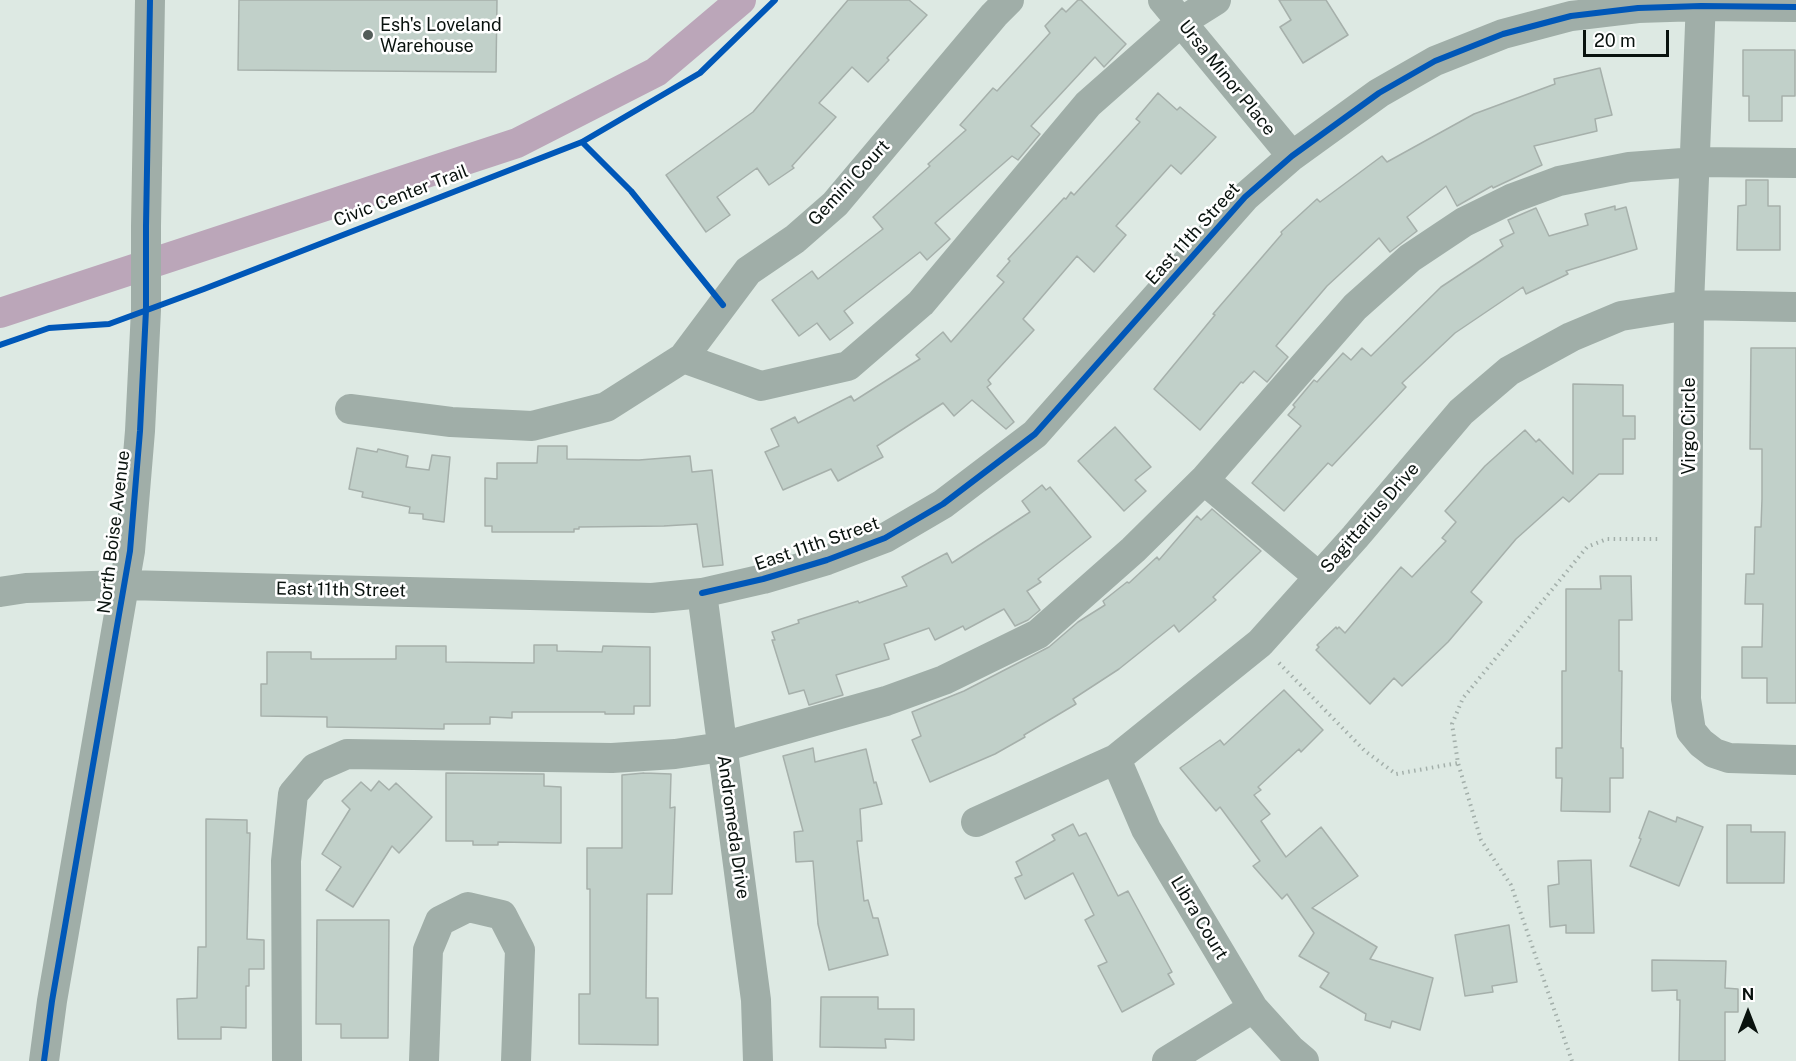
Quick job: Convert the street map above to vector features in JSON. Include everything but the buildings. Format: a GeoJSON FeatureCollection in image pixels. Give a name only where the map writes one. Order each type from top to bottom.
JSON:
{"type":"FeatureCollection","features":[{"type":"Feature","properties":{"kind":"street","name":"North Boise Avenue"},"geometry":{"type":"LineString","coordinates":[[44,1061],[52,1001],[125,585],[136,492],[146,310],[150,0]]}},
{"type":"Feature","properties":{"kind":"street","name":"Gemini Court"},"geometry":{"type":"LineString","coordinates":[[683,358],[748,271],[795,239],[835,204],[1009,0]]}},
{"type":"Feature","properties":{"kind":"street"},"geometry":{"type":"LineString","coordinates":[[350,409],[451,422],[532,426],[606,407],[683,358],[761,386],[848,366],[921,303],[1088,104],[1172,11],[1216,0]]}},
{"type":"Feature","properties":{"kind":"street","name":"East 11th Street"},"geometry":{"type":"LineString","coordinates":[[0,592],[26,588],[125,585],[652,598],[702,593],[763,579],[827,560],[885,538],[943,504],[1035,434],[1245,197],[1292,156],[1378,93],[1435,61],[1503,34],[1571,15],[1701,3],[1796,7]]}},
{"type":"Feature","properties":{"kind":"street","name":"Virgo Circle"},"geometry":{"type":"LineString","coordinates":[[1701,3],[1689,305],[1686,699],[1691,731],[1714,753],[1729,758],[1796,760]]}},
{"type":"Feature","properties":{"kind":"street","name":"Ursa Minor Place"},"geometry":{"type":"LineString","coordinates":[[1172,11],[1292,156]]}},
{"type":"Feature","properties":{"kind":"street"},"geometry":{"type":"LineString","coordinates":[[287,1061],[286,861],[293,794],[315,768],[347,754],[612,758],[675,754],[722,747],[886,701],[944,680],[1038,634],[1133,550],[1204,480],[1355,307],[1410,258],[1464,222],[1513,198],[1559,181],[1629,167],[1696,162],[1796,164]]}},
{"type":"Feature","properties":{"kind":"street","name":"Sagittarius Drive"},"geometry":{"type":"LineString","coordinates":[[976,822],[1116,759],[1260,643],[1461,412],[1509,371],[1571,337],[1621,316],[1689,305],[1796,307]]}},
{"type":"Feature","properties":{"kind":"street"},"geometry":{"type":"LineString","coordinates":[[1204,480],[1319,577]]}},
{"type":"Feature","properties":{"kind":"street","name":"Andromeda Drive"},"geometry":{"type":"LineString","coordinates":[[702,593],[756,1000],[758,1061]]}},
{"type":"Feature","properties":{"kind":"street","name":"Libra Court"},"geometry":{"type":"LineString","coordinates":[[1116,759],[1146,829],[1253,1008],[1304,1061]]}},
{"type":"Feature","properties":{"kind":"street"},"geometry":{"type":"LineString","coordinates":[[424,1061],[428,950],[440,921],[468,907],[502,915],[520,950],[516,1061]]}},
{"type":"Feature","properties":{"kind":"street"},"geometry":{"type":"LineString","coordinates":[[1167,1061],[1253,1008]]}},
{"type":"Feature","properties":{"kind":"path"},"geometry":{"type":"LineString","coordinates":[[1572,1061],[1511,885],[1481,840],[1458,763],[1452,723],[1463,698],[1587,547],[1607,539],[1688,540]]}},
{"type":"Feature","properties":{"kind":"path"},"geometry":{"type":"LineString","coordinates":[[1260,643],[1365,751],[1396,774],[1458,763]]}},
{"type":"Feature","properties":{"kind":"waterway"},"geometry":{"type":"LineString","coordinates":[[0,313],[517,143],[656,72],[741,0]]}},
{"type":"Feature","properties":{"kind":"cycle path"},"geometry":{"type":"LineString","coordinates":[[44,1061],[52,1001],[130,551],[140,431],[146,310],[150,0]]}},
{"type":"Feature","properties":{"kind":"cycle path","name":"Civic Center Trail"},"geometry":{"type":"LineString","coordinates":[[0,345],[49,328],[109,324],[582,142],[700,73],[775,0]]}},
{"type":"Feature","properties":{"kind":"cycle path"},"geometry":{"type":"LineString","coordinates":[[702,593],[763,579],[827,560],[885,538],[943,504],[1035,434],[1245,197],[1292,156],[1379,93],[1435,61],[1503,34],[1571,16],[1638,8],[1796,7]]}},
{"type":"Feature","properties":{"kind":"cycle path"},"geometry":{"type":"LineString","coordinates":[[582,142],[631,191],[723,305]]}},
{"type":"Feature","properties":{"kind":"place","name":"Esh's Loveland Warehouse"},"geometry":{"type":"Point","coordinates":[368,35]}}]}
